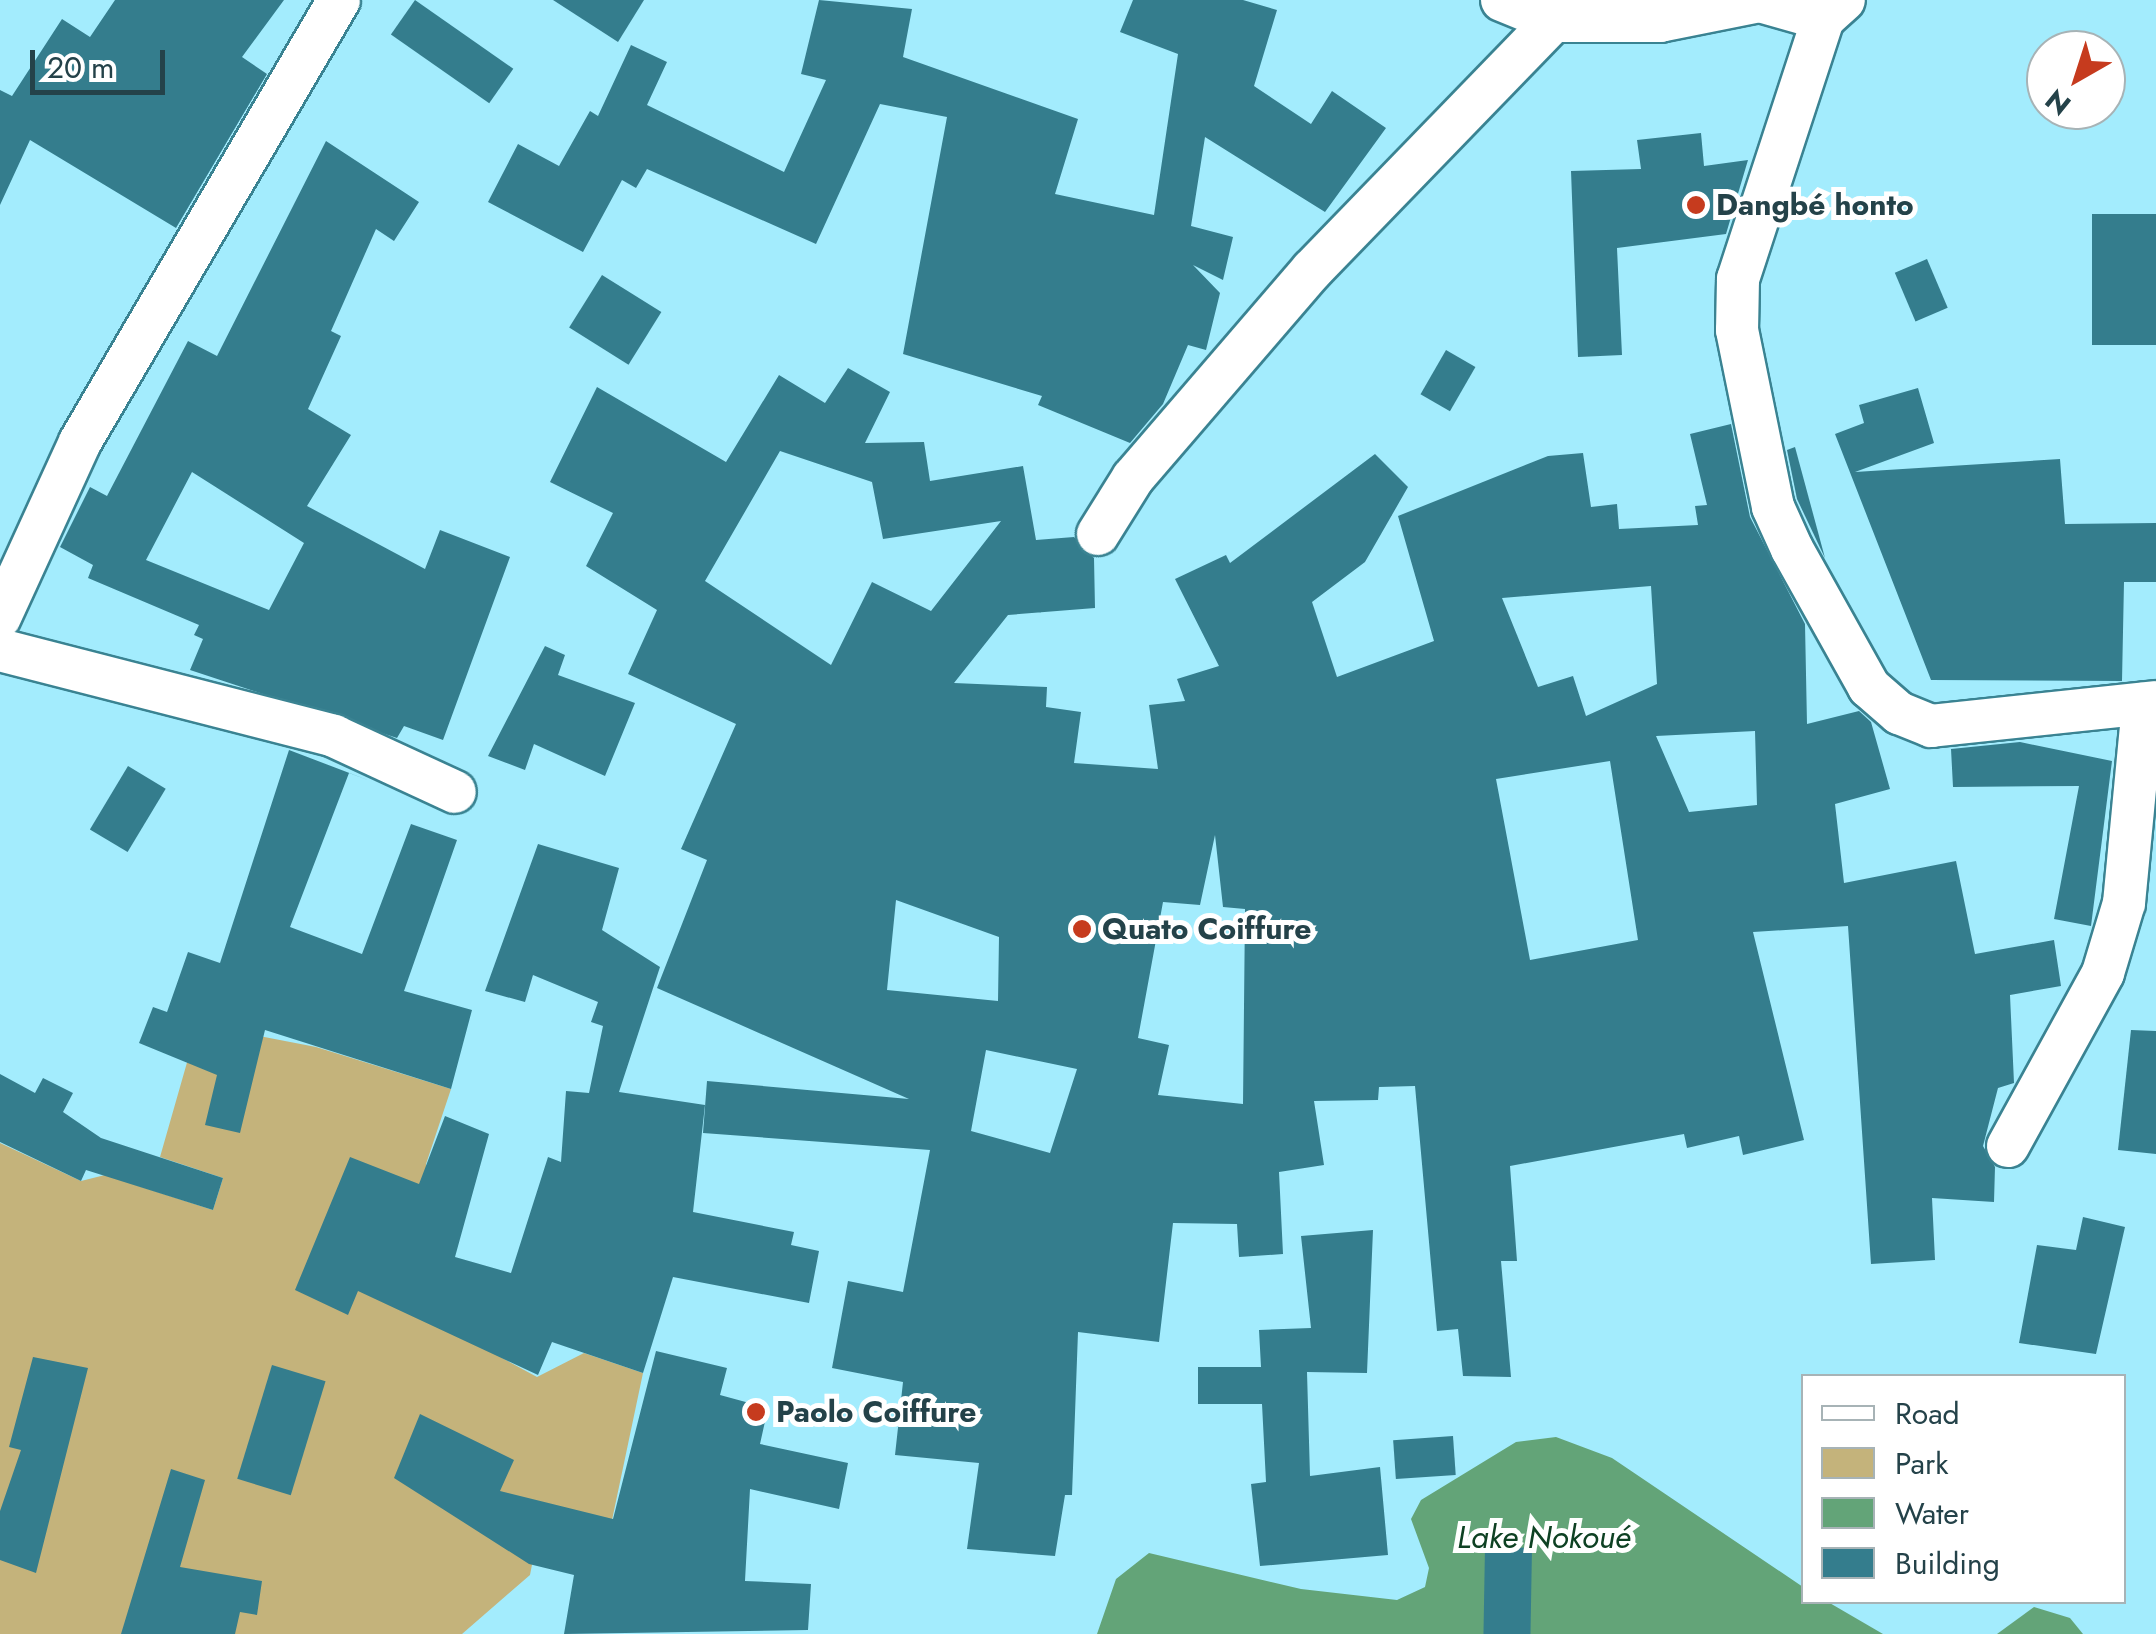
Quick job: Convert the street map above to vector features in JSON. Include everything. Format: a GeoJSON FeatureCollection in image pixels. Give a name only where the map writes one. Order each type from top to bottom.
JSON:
{"type":"FeatureCollection","features":[{"type":"Feature","properties":{"kind":"street"},"geometry":{"type":"LineString","coordinates":[[0,617],[80,442],[339,0]]}},
{"type":"Feature","properties":{"kind":"street"},"geometry":{"type":"LineString","coordinates":[[1502,0],[1554,21],[1660,21],[1760,1],[1834,10],[1738,279],[1737,330],[1774,506],[1792,550],[1869,687],[1898,713],[1931,726],[2150,703],[2124,904],[2103,973],[2008,1146]]}},
{"type":"Feature","properties":{"kind":"street"},"geometry":{"type":"LineString","coordinates":[[1098,534],[1133,478],[1312,270],[1554,21]]}},
{"type":"Feature","properties":{"kind":"street"},"geometry":{"type":"LineString","coordinates":[[0,650],[334,736],[455,792]]}},
{"type":"Feature","properties":{"kind":"green space"},"geometry":{"type":"Polygon","coordinates":[[[198,1024],[316,1047],[451,1089],[426,1164],[442,1325],[537,1377],[584,1353],[643,1373],[612,1520],[544,1503],[530,1575],[462,1634],[0,1634],[0,1143],[81,1181],[105,1175],[213,1210],[223,1178],[160,1157],[198,1024]]]}},
{"type":"Feature","properties":{"kind":"water","name":"Lake Nokoué"},"geometry":{"type":"Polygon","coordinates":[[[1556,1437],[1612,1458],[1801,1586],[1801,1604],[1831,1604],[1883,1634],[1097,1634],[1116,1579],[1149,1553],[1301,1589],[1397,1600],[1425,1587],[1429,1568],[1411,1519],[1421,1500],[1516,1442],[1556,1437]]]}},
{"type":"Feature","properties":{"kind":"water"},"geometry":{"type":"Polygon","coordinates":[[[2034,1607],[2070,1618],[2083,1634],[1997,1634],[2034,1607]]]}},
{"type":"Feature","properties":{"kind":"building"},"geometry":{"type":"Polygon","coordinates":[[[115,0],[284,0],[242,57],[267,74],[176,228],[30,140],[0,205],[0,90],[12,96],[62,19],[90,37],[115,0]]]}},
{"type":"Feature","properties":{"kind":"building"},"geometry":{"type":"Polygon","coordinates":[[[415,0],[513,69],[489,103],[391,34],[415,0]]]}},
{"type":"Feature","properties":{"kind":"building"},"geometry":{"type":"Polygon","coordinates":[[[553,0],[644,0],[618,42],[553,0]]]}},
{"type":"Feature","properties":{"kind":"building"},"geometry":{"type":"Polygon","coordinates":[[[819,0],[912,9],[903,57],[1078,119],[1055,194],[1154,215],[1178,54],[1120,32],[1133,0],[1243,0],[1277,10],[1254,86],[1311,124],[1332,91],[1386,128],[1325,212],[1205,137],[1191,226],[1233,237],[1223,280],[1193,265],[1220,293],[1206,350],[1188,345],[1163,404],[1130,443],[1038,405],[1042,396],[903,354],[947,117],[880,104],[816,244],[647,169],[636,188],[622,180],[583,252],[488,202],[518,144],[559,166],[590,111],[598,116],[631,45],[667,62],[647,105],[784,172],[826,80],[801,74],[819,0]]]}},
{"type":"Feature","properties":{"kind":"building"},"geometry":{"type":"Polygon","coordinates":[[[1701,133],[1704,166],[1748,160],[1726,234],[1617,248],[1622,355],[1578,357],[1571,171],[1641,169],[1637,140],[1701,133]]]}},
{"type":"Feature","properties":{"kind":"building"},"geometry":{"type":"Polygon","coordinates":[[[326,141],[419,202],[394,241],[376,229],[331,331],[341,336],[308,409],[351,435],[307,506],[425,569],[440,530],[510,557],[443,740],[404,726],[397,738],[190,670],[203,639],[194,635],[199,625],[88,578],[93,565],[60,547],[90,487],[107,496],[188,341],[217,356],[326,141]],[[192,472],[146,560],[269,610],[304,543],[192,472]]]}},
{"type":"Feature","properties":{"kind":"building"},"geometry":{"type":"Polygon","coordinates":[[[2092,214],[2156,214],[2156,345],[2092,345],[2092,214]]]}},
{"type":"Feature","properties":{"kind":"building"},"geometry":{"type":"Polygon","coordinates":[[[1927,259],[1948,308],[1915,321],[1895,273],[1927,259]]]}},
{"type":"Feature","properties":{"kind":"building"},"geometry":{"type":"Polygon","coordinates":[[[602,275],[661,312],[629,365],[569,328],[602,275]]]}},
{"type":"Feature","properties":{"kind":"building"},"geometry":{"type":"Polygon","coordinates":[[[1446,350],[1475,367],[1450,411],[1420,394],[1446,350]]]}},
{"type":"Feature","properties":{"kind":"building"},"geometry":{"type":"Polygon","coordinates":[[[848,368],[890,392],[865,443],[924,442],[930,481],[1023,466],[1036,540],[1074,537],[1094,558],[1095,608],[1008,615],[954,683],[1047,687],[1046,707],[1081,712],[1074,763],[1158,769],[1149,705],[1185,701],[1177,679],[1219,666],[1175,579],[1226,555],[1230,563],[1375,454],[1408,487],[1365,562],[1312,602],[1337,677],[1434,641],[1398,516],[1548,456],[1583,453],[1591,507],[1617,504],[1619,529],[1698,525],[1695,506],[1707,505],[1690,434],[1731,424],[1750,517],[1805,624],[1807,724],[1859,711],[1871,722],[1890,789],[1835,804],[1844,883],[1956,861],[1975,954],[2054,940],[2061,986],[2010,995],[2014,1083],[1998,1088],[1983,1146],[1995,1167],[1994,1202],[1932,1198],[1935,1260],[1871,1264],[1848,926],[1753,932],[1804,1140],[1743,1155],[1739,1136],[1687,1148],[1684,1134],[1510,1166],[1517,1261],[1501,1261],[1511,1377],[1463,1376],[1458,1329],[1437,1331],[1415,1086],[1379,1087],[1378,1100],[1314,1101],[1324,1165],[1279,1172],[1283,1254],[1239,1257],[1237,1224],[1173,1223],[1159,1342],[1078,1332],[1072,1495],[1065,1495],[1055,1556],[967,1549],[979,1463],[895,1455],[903,1382],[832,1368],[848,1281],[903,1292],[930,1150],[703,1133],[707,1081],[909,1099],[657,988],[707,860],[681,849],[736,724],[628,674],[657,610],[586,566],[613,513],[550,482],[597,387],[726,462],[779,375],[825,403],[848,368]],[[780,451],[705,581],[831,665],[872,582],[931,611],[1001,521],[883,539],[872,482],[780,451]],[[1651,586],[1502,598],[1538,687],[1573,676],[1586,716],[1657,684],[1651,586]],[[1755,731],[1656,736],[1689,812],[1757,805],[1755,731]],[[1610,761],[1496,779],[1530,960],[1638,940],[1610,761]],[[1215,835],[1200,905],[1163,902],[1138,1038],[1169,1045],[1158,1095],[1243,1104],[1245,909],[1223,907],[1215,835]],[[896,900],[887,990],[998,1001],[999,937],[896,900]],[[986,1050],[971,1131],[1050,1153],[1077,1069],[986,1050]]]}},
{"type":"Feature","properties":{"kind":"building"},"geometry":{"type":"Polygon","coordinates":[[[1918,388],[1934,443],[1855,472],[2060,459],[2065,524],[2156,523],[2156,582],[2124,582],[2122,681],[1931,680],[1835,434],[1864,423],[1859,405],[1918,388]]]}},
{"type":"Feature","properties":{"kind":"building"},"geometry":{"type":"Polygon","coordinates":[[[1795,447],[1825,558],[1797,499],[1787,450],[1795,447]]]}},
{"type":"Feature","properties":{"kind":"building"},"geometry":{"type":"Polygon","coordinates":[[[545,646],[565,655],[558,675],[635,703],[605,776],[534,744],[525,770],[488,756],[545,646]]]}},
{"type":"Feature","properties":{"kind":"building"},"geometry":{"type":"Polygon","coordinates":[[[2020,742],[2112,761],[2091,926],[2054,919],[2079,786],[1953,787],[1951,749],[2020,742]]]}},
{"type":"Feature","properties":{"kind":"building"},"geometry":{"type":"Polygon","coordinates":[[[289,750],[373,782],[349,773],[290,927],[362,954],[411,824],[457,840],[404,991],[472,1010],[451,1089],[265,1030],[240,1133],[205,1125],[217,1075],[139,1043],[153,1007],[167,1012],[188,952],[220,963],[289,750]]]}},
{"type":"Feature","properties":{"kind":"building"},"geometry":{"type":"Polygon","coordinates":[[[128,766],[166,789],[128,852],[90,829],[128,766]]]}},
{"type":"Feature","properties":{"kind":"building"},"geometry":{"type":"Polygon","coordinates":[[[538,844],[619,868],[602,930],[660,967],[619,1092],[705,1105],[693,1212],[794,1232],[791,1245],[819,1251],[809,1303],[673,1277],[643,1373],[552,1342],[538,1375],[358,1291],[348,1315],[295,1290],[350,1157],[419,1184],[445,1116],[489,1134],[455,1257],[511,1273],[548,1157],[561,1162],[566,1091],[589,1093],[603,1026],[591,1022],[598,1002],[533,975],[525,1002],[485,991],[538,844]]]}},
{"type":"Feature","properties":{"kind":"building"},"geometry":{"type":"Polygon","coordinates":[[[2131,1030],[2156,1031],[2156,1154],[2118,1150],[2131,1030]]]}},
{"type":"Feature","properties":{"kind":"building"},"geometry":{"type":"Polygon","coordinates":[[[0,1074],[35,1093],[43,1078],[73,1093],[63,1112],[101,1138],[223,1178],[213,1210],[86,1170],[81,1181],[0,1142],[0,1074]]]}},
{"type":"Feature","properties":{"kind":"building"},"geometry":{"type":"Polygon","coordinates":[[[2083,1217],[2125,1227],[2096,1354],[2019,1343],[2037,1245],[2076,1250],[2083,1217]]]}},
{"type":"Feature","properties":{"kind":"building"},"geometry":{"type":"Polygon","coordinates":[[[1373,1230],[1367,1373],[1307,1372],[1310,1476],[1380,1467],[1388,1555],[1260,1566],[1251,1484],[1266,1482],[1262,1404],[1198,1404],[1198,1367],[1261,1367],[1259,1330],[1311,1328],[1301,1236],[1373,1230]]]}},
{"type":"Feature","properties":{"kind":"building"},"geometry":{"type":"Polygon","coordinates":[[[656,1351],[727,1368],[720,1395],[768,1408],[760,1444],[848,1463],[839,1509],[750,1489],[745,1581],[811,1584],[808,1630],[564,1634],[574,1575],[529,1564],[394,1478],[420,1414],[514,1460],[500,1491],[613,1519],[656,1351]]]}},
{"type":"Feature","properties":{"kind":"building"},"geometry":{"type":"Polygon","coordinates":[[[33,1357],[88,1368],[36,1573],[0,1560],[0,1511],[21,1450],[9,1447],[33,1357]]]}},
{"type":"Feature","properties":{"kind":"building"},"geometry":{"type":"Polygon","coordinates":[[[272,1365],[326,1381],[291,1495],[237,1479],[272,1365]]]}},
{"type":"Feature","properties":{"kind":"building"},"geometry":{"type":"Polygon","coordinates":[[[1453,1436],[1456,1475],[1396,1479],[1393,1440],[1453,1436]]]}},
{"type":"Feature","properties":{"kind":"building"},"geometry":{"type":"Polygon","coordinates":[[[171,1469],[205,1480],[180,1567],[262,1581],[257,1615],[240,1612],[235,1634],[121,1634],[171,1469]]]}},
{"type":"Feature","properties":{"kind":"building"},"geometry":{"type":"Polygon","coordinates":[[[1485,1547],[1532,1548],[1530,1634],[1483,1634],[1485,1547]]]}},
{"type":"Feature","properties":{"kind":"place","name":"Dangbé honto"},"geometry":{"type":"Point","coordinates":[1696,205]}},
{"type":"Feature","properties":{"kind":"place","name":"Quato Coiffure"},"geometry":{"type":"Point","coordinates":[1082,929]}},
{"type":"Feature","properties":{"kind":"place","name":"Paolo Coiffure"},"geometry":{"type":"Point","coordinates":[756,1412]}}]}
